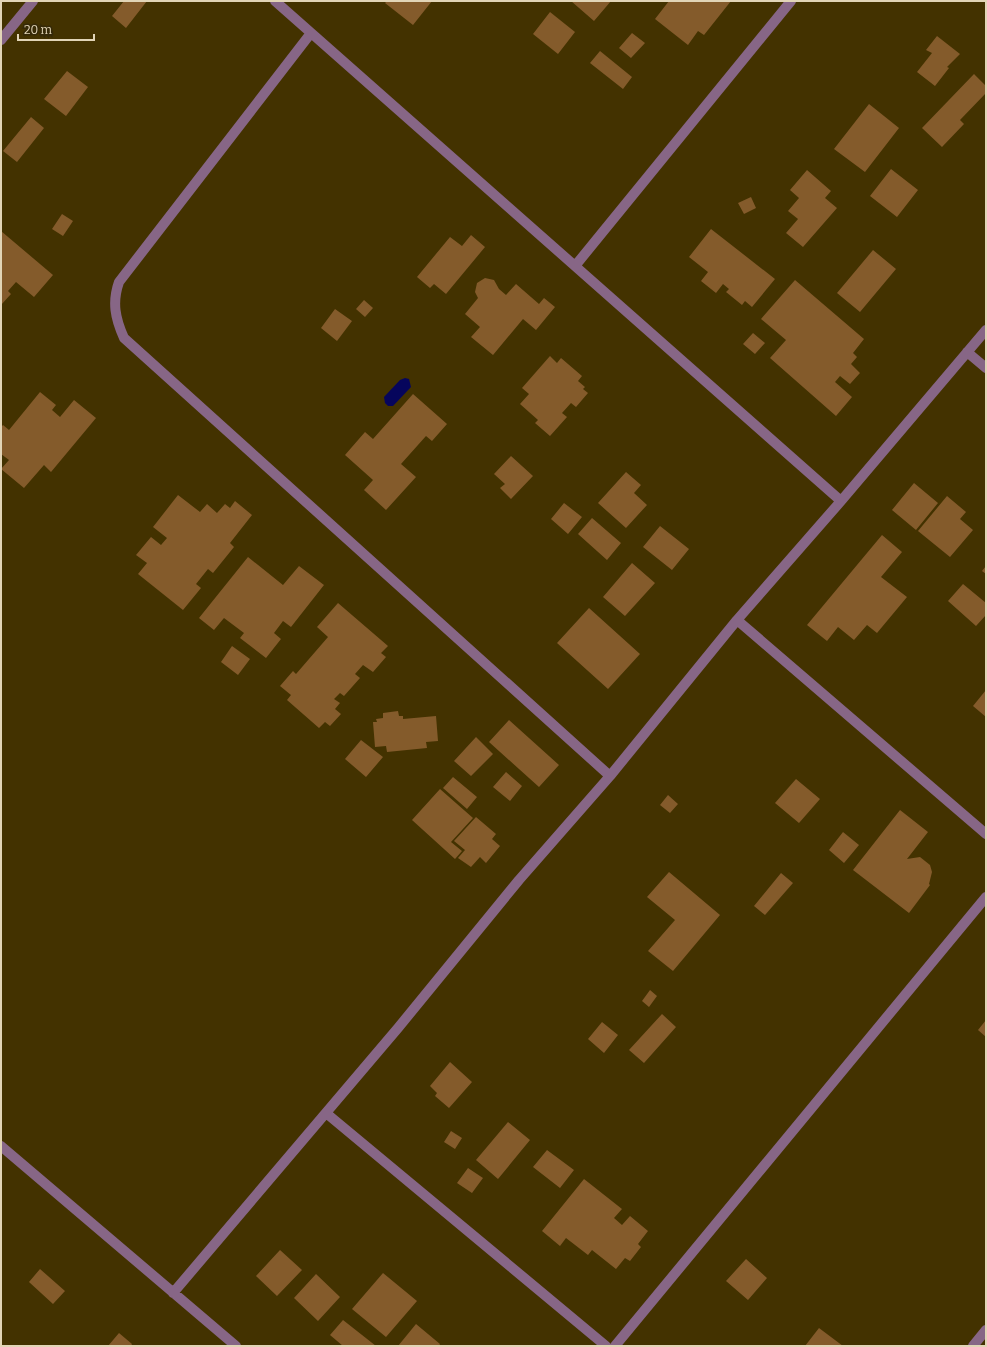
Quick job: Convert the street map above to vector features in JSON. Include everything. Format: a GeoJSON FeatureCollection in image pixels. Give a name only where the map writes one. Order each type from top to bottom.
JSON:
{"type":"FeatureCollection","features":[{"type":"Feature","properties":{"kind":"street"},"geometry":{"type":"LineString","coordinates":[[1,40],[33,1]]}},
{"type":"Feature","properties":{"kind":"street"},"geometry":{"type":"LineString","coordinates":[[275,1],[841,501]]}},
{"type":"Feature","properties":{"kind":"street"},"geometry":{"type":"LineString","coordinates":[[575,266],[791,1]]}},
{"type":"Feature","properties":{"kind":"street"},"geometry":{"type":"LineString","coordinates":[[311,33],[119,282],[114,295],[117,323],[124,338],[610,776]]}},
{"type":"Feature","properties":{"kind":"street"},"geometry":{"type":"LineString","coordinates":[[173,1293],[326,1114],[519,880],[610,776],[737,620],[841,501],[986,330]]}},
{"type":"Feature","properties":{"kind":"street"},"geometry":{"type":"LineString","coordinates":[[967,352],[986,368]]}},
{"type":"Feature","properties":{"kind":"street"},"geometry":{"type":"LineString","coordinates":[[737,620],[986,834]]}},
{"type":"Feature","properties":{"kind":"street"},"geometry":{"type":"LineString","coordinates":[[615,1346],[986,897]]}},
{"type":"Feature","properties":{"kind":"street"},"geometry":{"type":"LineString","coordinates":[[326,1114],[606,1346]]}},
{"type":"Feature","properties":{"kind":"street"},"geometry":{"type":"LineString","coordinates":[[1,1146],[236,1346]]}},
{"type":"Feature","properties":{"kind":"street"},"geometry":{"type":"LineString","coordinates":[[973,1346],[986,1330]]}},
{"type":"Feature","properties":{"kind":"shaded area"},"geometry":{"type":"Polygon","coordinates":[[[405,378],[409,379],[411,387],[393,406],[388,406],[385,403],[384,397],[400,380],[405,378]]]}},
{"type":"Feature","properties":{"kind":"building"},"geometry":{"type":"Polygon","coordinates":[[[124,1],[147,1],[126,28],[112,16],[124,1]]]}},
{"type":"Feature","properties":{"kind":"building"},"geometry":{"type":"Polygon","coordinates":[[[387,1],[432,1],[413,25],[385,3],[387,1]]]}},
{"type":"Feature","properties":{"kind":"building"},"geometry":{"type":"Polygon","coordinates":[[[571,1],[611,1],[594,21],[571,1]]]}},
{"type":"Feature","properties":{"kind":"building"},"geometry":{"type":"Polygon","coordinates":[[[669,1],[731,1],[704,35],[698,31],[688,45],[655,19],[669,1]]]}},
{"type":"Feature","properties":{"kind":"building"},"geometry":{"type":"Polygon","coordinates":[[[550,12],[575,32],[558,54],[533,34],[550,12]]]}},
{"type":"Feature","properties":{"kind":"building"},"geometry":{"type":"Polygon","coordinates":[[[632,33],[645,43],[631,58],[619,48],[632,33]]]}},
{"type":"Feature","properties":{"kind":"building"},"geometry":{"type":"Polygon","coordinates":[[[937,36],[960,54],[947,67],[949,68],[935,86],[917,72],[932,53],[926,50],[937,36]]]}},
{"type":"Feature","properties":{"kind":"building"},"geometry":{"type":"Polygon","coordinates":[[[600,51],[632,77],[623,89],[590,63],[600,51]]]}},
{"type":"Feature","properties":{"kind":"building"},"geometry":{"type":"Polygon","coordinates":[[[67,71],[88,87],[66,116],[44,99],[67,71]]]}},
{"type":"Feature","properties":{"kind":"building"},"geometry":{"type":"Polygon","coordinates":[[[974,74],[986,86],[986,93],[960,120],[964,124],[942,147],[922,128],[974,74]]]}},
{"type":"Feature","properties":{"kind":"building"},"geometry":{"type":"Polygon","coordinates":[[[869,104],[899,128],[865,172],[834,149],[869,104]]]}},
{"type":"Feature","properties":{"kind":"building"},"geometry":{"type":"Polygon","coordinates":[[[31,117],[44,128],[17,162],[3,151],[31,117]]]}},
{"type":"Feature","properties":{"kind":"building"},"geometry":{"type":"Polygon","coordinates":[[[891,169],[918,190],[897,217],[870,196],[891,169]]]}},
{"type":"Feature","properties":{"kind":"building"},"geometry":{"type":"Polygon","coordinates":[[[807,170],[831,191],[825,198],[837,208],[803,247],[786,233],[798,219],[788,211],[799,198],[790,190],[807,170]]]}},
{"type":"Feature","properties":{"kind":"building"},"geometry":{"type":"Polygon","coordinates":[[[751,197],[756,208],[744,214],[738,203],[751,197]]]}},
{"type":"Feature","properties":{"kind":"building"},"geometry":{"type":"Polygon","coordinates":[[[62,214],[73,221],[63,236],[52,229],[62,214]]]}},
{"type":"Feature","properties":{"kind":"building"},"geometry":{"type":"Polygon","coordinates":[[[711,229],[775,279],[752,307],[745,301],[742,305],[726,292],[729,289],[723,284],[716,293],[701,281],[708,272],[689,257],[711,229]]]}},
{"type":"Feature","properties":{"kind":"building"},"geometry":{"type":"Polygon","coordinates":[[[1,231],[53,275],[34,297],[16,282],[8,291],[11,294],[1,305],[1,231]]]}},
{"type":"Feature","properties":{"kind":"building"},"geometry":{"type":"Polygon","coordinates":[[[471,235],[485,247],[446,294],[434,284],[430,288],[417,277],[450,237],[462,246],[471,235]]]}},
{"type":"Feature","properties":{"kind":"building"},"geometry":{"type":"Polygon","coordinates":[[[873,250],[896,269],[860,312],[837,293],[873,250]]]}},
{"type":"Feature","properties":{"kind":"building"},"geometry":{"type":"Polygon","coordinates":[[[485,278],[494,280],[499,289],[506,295],[516,284],[539,304],[544,298],[555,307],[536,330],[523,319],[493,355],[471,337],[480,327],[465,314],[478,298],[475,292],[477,283],[485,278]]]}},
{"type":"Feature","properties":{"kind":"building"},"geometry":{"type":"Polygon","coordinates":[[[795,280],[864,339],[853,353],[857,357],[851,364],[860,373],[850,384],[840,376],[835,382],[852,397],[836,416],[770,358],[786,340],[761,319],[795,280]]]}},
{"type":"Feature","properties":{"kind":"building"},"geometry":{"type":"Polygon","coordinates":[[[364,300],[373,308],[365,317],[356,309],[364,300]]]}},
{"type":"Feature","properties":{"kind":"building"},"geometry":{"type":"Polygon","coordinates":[[[335,309],[352,321],[337,341],[321,328],[335,309]]]}},
{"type":"Feature","properties":{"kind":"building"},"geometry":{"type":"Polygon","coordinates":[[[753,333],[765,343],[755,354],[743,344],[753,333]]]}},
{"type":"Feature","properties":{"kind":"building"},"geometry":{"type":"Polygon","coordinates":[[[550,356],[557,363],[561,358],[582,376],[578,381],[585,387],[583,389],[588,393],[576,407],[571,403],[562,413],[567,417],[550,436],[535,423],[538,420],[520,404],[529,394],[522,388],[550,356]]]}},
{"type":"Feature","properties":{"kind":"building"},"geometry":{"type":"Polygon","coordinates":[[[40,392],[56,405],[52,410],[60,417],[74,400],[96,418],[51,472],[44,465],[24,488],[1,469],[9,460],[1,454],[1,427],[3,425],[9,430],[40,392]]]}},
{"type":"Feature","properties":{"kind":"building"},"geometry":{"type":"Polygon","coordinates":[[[413,394],[447,424],[432,441],[426,436],[401,464],[416,477],[386,510],[364,490],[373,480],[345,455],[365,432],[373,439],[413,394]]]}},
{"type":"Feature","properties":{"kind":"building"},"geometry":{"type":"Polygon","coordinates":[[[511,456],[533,476],[511,499],[500,488],[505,484],[494,474],[511,456]]]}},
{"type":"Feature","properties":{"kind":"building"},"geometry":{"type":"Polygon","coordinates":[[[626,472],[641,485],[634,493],[647,505],[626,528],[598,503],[626,472]]]}},
{"type":"Feature","properties":{"kind":"building"},"geometry":{"type":"Polygon","coordinates":[[[914,483],[938,503],[916,530],[892,510],[914,483]]]}},
{"type":"Feature","properties":{"kind":"building"},"geometry":{"type":"Polygon","coordinates":[[[178,495],[200,512],[207,504],[217,513],[225,504],[230,508],[235,501],[252,515],[230,543],[234,547],[213,573],[208,569],[196,584],[201,588],[183,610],[138,574],[147,563],[136,555],[151,537],[161,545],[167,538],[153,527],[178,495]]]}},
{"type":"Feature","properties":{"kind":"building"},"geometry":{"type":"Polygon","coordinates":[[[947,496],[966,512],[960,519],[973,530],[950,557],[918,531],[947,496]]]}},
{"type":"Feature","properties":{"kind":"building"},"geometry":{"type":"Polygon","coordinates":[[[564,503],[582,517],[568,534],[551,519],[564,503]]]}},
{"type":"Feature","properties":{"kind":"building"},"geometry":{"type":"Polygon","coordinates":[[[592,518],[621,543],[607,560],[578,534],[592,518]]]}},
{"type":"Feature","properties":{"kind":"building"},"geometry":{"type":"Polygon","coordinates":[[[660,526],[689,549],[672,570],[643,547],[660,526]]]}},
{"type":"Feature","properties":{"kind":"building"},"geometry":{"type":"Polygon","coordinates":[[[882,535],[902,552],[881,577],[907,597],[877,633],[867,625],[854,640],[838,627],[827,641],[807,625],[882,535]]]}},
{"type":"Feature","properties":{"kind":"building"},"geometry":{"type":"Polygon","coordinates":[[[248,557],[283,585],[299,566],[324,585],[291,627],[283,621],[274,633],[281,639],[266,658],[240,638],[244,633],[224,618],[214,630],[199,618],[248,557]]]}},
{"type":"Feature","properties":{"kind":"building"},"geometry":{"type":"Polygon","coordinates":[[[632,563],[655,583],[625,616],[603,597],[632,563]]]}},
{"type":"Feature","properties":{"kind":"building"},"geometry":{"type":"Polygon","coordinates":[[[986,566],[986,574],[982,571],[986,566]]]}},
{"type":"Feature","properties":{"kind":"building"},"geometry":{"type":"Polygon","coordinates":[[[963,584],[986,603],[986,615],[976,626],[948,601],[963,584]]]}},
{"type":"Feature","properties":{"kind":"building"},"geometry":{"type":"Polygon","coordinates":[[[338,603],[388,646],[381,653],[386,657],[373,672],[363,665],[355,674],[360,678],[344,696],[340,693],[334,699],[340,703],[335,709],[341,714],[330,726],[325,722],[319,728],[287,700],[291,695],[280,686],[293,671],[296,674],[328,637],[317,627],[338,603]]]}},
{"type":"Feature","properties":{"kind":"building"},"geometry":{"type":"Polygon","coordinates":[[[589,608],[640,654],[608,689],[557,643],[589,608]]]}},
{"type":"Feature","properties":{"kind":"building"},"geometry":{"type":"Polygon","coordinates":[[[232,646],[250,659],[238,675],[221,662],[232,646]]]}},
{"type":"Feature","properties":{"kind":"building"},"geometry":{"type":"Polygon","coordinates":[[[986,690],[986,717],[973,706],[986,690]]]}},
{"type":"Feature","properties":{"kind":"building"},"geometry":{"type":"Polygon","coordinates":[[[398,711],[399,716],[403,716],[403,719],[436,716],[438,741],[426,742],[427,748],[387,752],[386,746],[375,747],[373,722],[377,722],[376,719],[383,718],[383,713],[398,711]]]}},
{"type":"Feature","properties":{"kind":"building"},"geometry":{"type":"Polygon","coordinates":[[[509,720],[559,765],[539,787],[489,742],[509,720]]]}},
{"type":"Feature","properties":{"kind":"building"},"geometry":{"type":"Polygon","coordinates":[[[476,737],[493,754],[471,776],[454,761],[476,737]]]}},
{"type":"Feature","properties":{"kind":"building"},"geometry":{"type":"Polygon","coordinates":[[[361,740],[383,757],[366,777],[345,759],[361,740]]]}},
{"type":"Feature","properties":{"kind":"building"},"geometry":{"type":"Polygon","coordinates":[[[506,772],[522,786],[510,801],[493,787],[506,772]]]}},
{"type":"Feature","properties":{"kind":"building"},"geometry":{"type":"Polygon","coordinates":[[[453,777],[477,797],[467,809],[443,788],[453,777]]]}},
{"type":"Feature","properties":{"kind":"building"},"geometry":{"type":"Polygon","coordinates":[[[796,779],[820,799],[799,823],[775,803],[796,779]]]}},
{"type":"Feature","properties":{"kind":"building"},"geometry":{"type":"Polygon","coordinates":[[[440,789],[473,818],[451,842],[462,851],[455,859],[412,820],[440,789]]]}},
{"type":"Feature","properties":{"kind":"building"},"geometry":{"type":"Polygon","coordinates":[[[668,795],[678,804],[670,813],[660,805],[668,795]]]}},
{"type":"Feature","properties":{"kind":"building"},"geometry":{"type":"Polygon","coordinates":[[[900,810],[928,832],[907,859],[920,857],[930,865],[932,872],[930,885],[909,913],[853,870],[900,810]]]}},
{"type":"Feature","properties":{"kind":"building"},"geometry":{"type":"Polygon","coordinates":[[[476,817],[496,834],[492,839],[500,846],[486,863],[480,857],[471,867],[458,858],[465,850],[454,841],[476,817]]]}},
{"type":"Feature","properties":{"kind":"building"},"geometry":{"type":"Polygon","coordinates":[[[843,832],[859,845],[844,863],[829,850],[843,832]]]}},
{"type":"Feature","properties":{"kind":"building"},"geometry":{"type":"Polygon","coordinates":[[[669,872],[720,915],[673,971],[648,951],[675,920],[647,897],[669,872]]]}},
{"type":"Feature","properties":{"kind":"building"},"geometry":{"type":"Polygon","coordinates":[[[781,873],[793,883],[765,915],[754,906],[781,873]]]}},
{"type":"Feature","properties":{"kind":"building"},"geometry":{"type":"Polygon","coordinates":[[[650,990],[657,996],[649,1007],[642,1001],[650,990]]]}},
{"type":"Feature","properties":{"kind":"building"},"geometry":{"type":"Polygon","coordinates":[[[662,1014],[676,1027],[644,1063],[629,1050],[662,1014]]]}},
{"type":"Feature","properties":{"kind":"building"},"geometry":{"type":"Polygon","coordinates":[[[986,1020],[986,1037],[978,1030],[986,1020]]]}},
{"type":"Feature","properties":{"kind":"building"},"geometry":{"type":"Polygon","coordinates":[[[602,1022],[618,1035],[604,1053],[588,1039],[602,1022]]]}},
{"type":"Feature","properties":{"kind":"building"},"geometry":{"type":"Polygon","coordinates":[[[450,1062],[472,1082],[449,1108],[435,1096],[437,1093],[430,1086],[450,1062]]]}},
{"type":"Feature","properties":{"kind":"building"},"geometry":{"type":"Polygon","coordinates":[[[508,1122],[530,1140],[498,1179],[476,1160],[508,1122]]]}},
{"type":"Feature","properties":{"kind":"building"},"geometry":{"type":"Polygon","coordinates":[[[451,1131],[462,1138],[455,1149],[444,1142],[451,1131]]]}},
{"type":"Feature","properties":{"kind":"building"},"geometry":{"type":"Polygon","coordinates":[[[547,1150],[574,1170],[560,1188],[533,1167],[547,1150]]]}},
{"type":"Feature","properties":{"kind":"building"},"geometry":{"type":"Polygon","coordinates":[[[468,1168],[483,1178],[472,1193],[457,1183],[468,1168]]]}},
{"type":"Feature","properties":{"kind":"building"},"geometry":{"type":"Polygon","coordinates":[[[584,1179],[622,1209],[614,1218],[622,1225],[630,1216],[648,1231],[638,1244],[641,1247],[630,1261],[625,1258],[616,1269],[592,1250],[588,1255],[566,1238],[560,1246],[542,1231],[584,1179]]]}},
{"type":"Feature","properties":{"kind":"building"},"geometry":{"type":"Polygon","coordinates":[[[280,1250],[302,1270],[277,1296],[256,1276],[280,1250]]]}},
{"type":"Feature","properties":{"kind":"building"},"geometry":{"type":"Polygon","coordinates":[[[746,1259],[767,1278],[748,1300],[726,1281],[746,1259]]]}},
{"type":"Feature","properties":{"kind":"building"},"geometry":{"type":"Polygon","coordinates":[[[40,1269],[65,1291],[53,1304],[29,1282],[40,1269]]]}},
{"type":"Feature","properties":{"kind":"building"},"geometry":{"type":"Polygon","coordinates":[[[383,1273],[417,1301],[386,1337],[352,1309],[383,1273]]]}},
{"type":"Feature","properties":{"kind":"building"},"geometry":{"type":"Polygon","coordinates":[[[316,1274],[340,1297],[318,1321],[294,1298],[316,1274]]]}},
{"type":"Feature","properties":{"kind":"building"},"geometry":{"type":"Polygon","coordinates":[[[343,1320],[376,1346],[343,1346],[330,1335],[343,1320]]]}},
{"type":"Feature","properties":{"kind":"building"},"geometry":{"type":"Polygon","coordinates":[[[416,1324],[440,1344],[439,1346],[398,1346],[416,1324]]]}},
{"type":"Feature","properties":{"kind":"building"},"geometry":{"type":"Polygon","coordinates":[[[819,1328],[843,1346],[805,1346],[819,1328]]]}},
{"type":"Feature","properties":{"kind":"building"},"geometry":{"type":"Polygon","coordinates":[[[119,1333],[132,1344],[131,1346],[108,1346],[119,1333]]]}}]}
